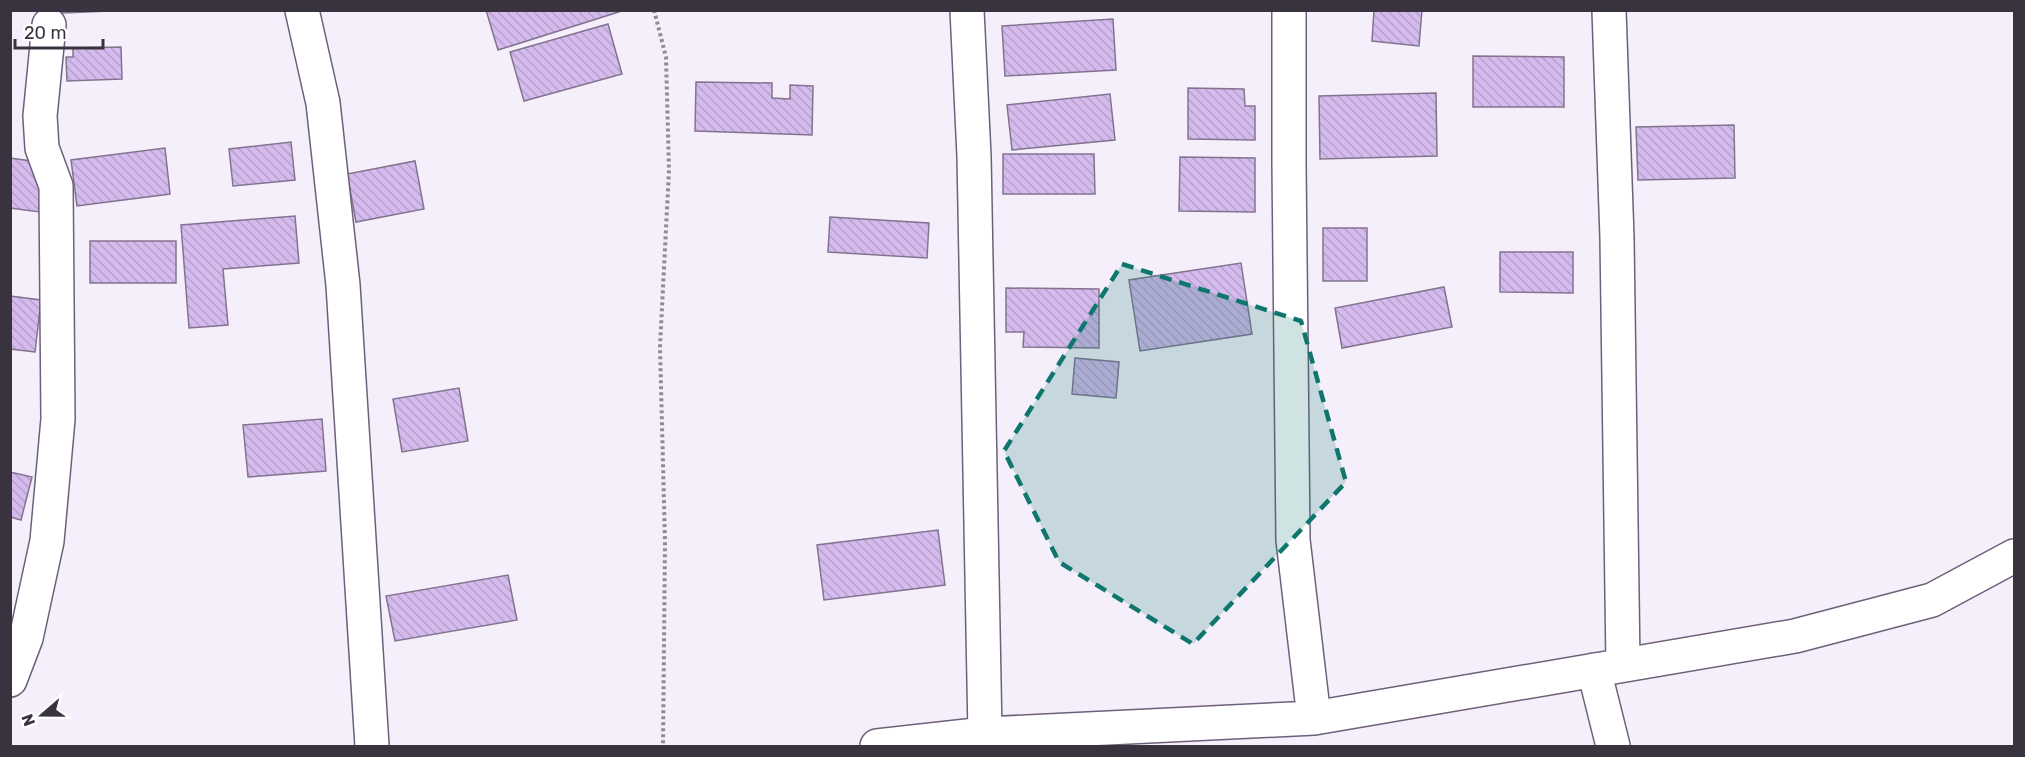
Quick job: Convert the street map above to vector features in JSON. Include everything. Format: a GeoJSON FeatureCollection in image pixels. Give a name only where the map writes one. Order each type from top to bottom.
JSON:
{"type":"FeatureCollection","features":[{"type":"Feature","properties":{"kind":"street"},"geometry":{"type":"LineString","coordinates":[[302,10],[323,103],[343,285],[372,747]]}},
{"type":"Feature","properties":{"kind":"street"},"geometry":{"type":"LineString","coordinates":[[967,10],[974,156],[985,734]]}},
{"type":"Feature","properties":{"kind":"street"},"geometry":{"type":"LineString","coordinates":[[1289,10],[1293,540],[1314,718]]}},
{"type":"Feature","properties":{"kind":"street"},"geometry":{"type":"LineString","coordinates":[[1609,10],[1617,250],[1609,668],[1613,747]]}},
{"type":"Feature","properties":{"kind":"street"},"geometry":{"type":"LineString","coordinates":[[10,680],[26,638],[47,541],[58,419],[57,186],[42,148],[40,116],[49,25]]}},
{"type":"Feature","properties":{"kind":"street"},"geometry":{"type":"LineString","coordinates":[[877,747],[985,734],[1314,718],[1795,636],[1932,600],[2014,556]]}},
{"type":"Feature","properties":{"kind":"path"},"geometry":{"type":"LineString","coordinates":[[654,10],[666,57],[669,170],[660,347],[666,542],[663,747]]}},
{"type":"Feature","properties":{"kind":"highlighted area"},"geometry":{"type":"Polygon","coordinates":[[[1122,264],[1301,321],[1346,482],[1193,644],[1059,562],[1004,451],[1122,264]]]}},
{"type":"Feature","properties":{"kind":"building"},"geometry":{"type":"Polygon","coordinates":[[[39,10],[135,10],[39,14],[39,10]]]}},
{"type":"Feature","properties":{"kind":"building"},"geometry":{"type":"Polygon","coordinates":[[[486,10],[625,10],[498,50],[486,10]]]}},
{"type":"Feature","properties":{"kind":"building"},"geometry":{"type":"Polygon","coordinates":[[[1374,10],[1422,10],[1419,46],[1372,41],[1374,10]]]}},
{"type":"Feature","properties":{"kind":"building"},"geometry":{"type":"Polygon","coordinates":[[[1113,19],[1116,70],[1005,76],[1002,26],[1113,19]]]}},
{"type":"Feature","properties":{"kind":"building"},"geometry":{"type":"Polygon","coordinates":[[[608,24],[622,74],[524,101],[510,52],[608,24]]]}},
{"type":"Feature","properties":{"kind":"building"},"geometry":{"type":"Polygon","coordinates":[[[121,47],[122,79],[67,81],[66,57],[73,57],[73,48],[121,47]]]}},
{"type":"Feature","properties":{"kind":"building"},"geometry":{"type":"Polygon","coordinates":[[[1473,56],[1564,57],[1564,107],[1473,107],[1473,56]]]}},
{"type":"Feature","properties":{"kind":"building"},"geometry":{"type":"Polygon","coordinates":[[[696,82],[772,83],[772,98],[790,99],[790,85],[813,86],[812,135],[695,131],[696,82]]]}},
{"type":"Feature","properties":{"kind":"building"},"geometry":{"type":"Polygon","coordinates":[[[1188,88],[1244,89],[1245,106],[1255,106],[1255,140],[1188,139],[1188,88]]]}},
{"type":"Feature","properties":{"kind":"building"},"geometry":{"type":"Polygon","coordinates":[[[1436,93],[1437,156],[1320,159],[1319,96],[1436,93]]]}},
{"type":"Feature","properties":{"kind":"building"},"geometry":{"type":"Polygon","coordinates":[[[1110,94],[1115,140],[1012,150],[1007,105],[1110,94]]]}},
{"type":"Feature","properties":{"kind":"building"},"geometry":{"type":"Polygon","coordinates":[[[1734,125],[1735,178],[1638,180],[1636,127],[1734,125]]]}},
{"type":"Feature","properties":{"kind":"building"},"geometry":{"type":"Polygon","coordinates":[[[291,142],[295,180],[233,186],[229,149],[291,142]]]}},
{"type":"Feature","properties":{"kind":"building"},"geometry":{"type":"Polygon","coordinates":[[[165,148],[170,194],[77,206],[71,160],[165,148]]]}},
{"type":"Feature","properties":{"kind":"building"},"geometry":{"type":"Polygon","coordinates":[[[1003,154],[1094,154],[1095,194],[1003,194],[1003,154]]]}},
{"type":"Feature","properties":{"kind":"building"},"geometry":{"type":"Polygon","coordinates":[[[1180,157],[1255,158],[1255,212],[1179,211],[1180,157]]]}},
{"type":"Feature","properties":{"kind":"building"},"geometry":{"type":"Polygon","coordinates":[[[10,158],[46,163],[40,212],[10,208],[10,158]]]}},
{"type":"Feature","properties":{"kind":"building"},"geometry":{"type":"Polygon","coordinates":[[[415,161],[424,209],[356,222],[347,174],[415,161]]]}},
{"type":"Feature","properties":{"kind":"building"},"geometry":{"type":"Polygon","coordinates":[[[295,216],[299,263],[223,269],[228,325],[189,328],[181,225],[295,216]]]}},
{"type":"Feature","properties":{"kind":"building"},"geometry":{"type":"Polygon","coordinates":[[[830,217],[929,223],[927,258],[828,252],[830,217]]]}},
{"type":"Feature","properties":{"kind":"building"},"geometry":{"type":"Polygon","coordinates":[[[1323,228],[1367,228],[1367,281],[1323,281],[1323,228]]]}},
{"type":"Feature","properties":{"kind":"building"},"geometry":{"type":"Polygon","coordinates":[[[90,241],[176,241],[176,283],[90,283],[90,241]]]}},
{"type":"Feature","properties":{"kind":"building"},"geometry":{"type":"Polygon","coordinates":[[[1500,252],[1573,252],[1573,293],[1500,292],[1500,252]]]}},
{"type":"Feature","properties":{"kind":"building"},"geometry":{"type":"Polygon","coordinates":[[[1241,263],[1252,334],[1140,351],[1129,280],[1241,263]]]}},
{"type":"Feature","properties":{"kind":"building"},"geometry":{"type":"Polygon","coordinates":[[[1444,287],[1452,327],[1342,348],[1335,308],[1444,287]]]}},
{"type":"Feature","properties":{"kind":"building"},"geometry":{"type":"Polygon","coordinates":[[[1006,288],[1099,289],[1099,348],[1023,347],[1024,332],[1006,332],[1006,288]]]}},
{"type":"Feature","properties":{"kind":"building"},"geometry":{"type":"Polygon","coordinates":[[[10,296],[41,300],[35,352],[10,349],[10,296]]]}},
{"type":"Feature","properties":{"kind":"building"},"geometry":{"type":"Polygon","coordinates":[[[1075,358],[1119,362],[1116,398],[1072,394],[1075,358]]]}},
{"type":"Feature","properties":{"kind":"building"},"geometry":{"type":"Polygon","coordinates":[[[459,388],[468,441],[402,452],[393,399],[459,388]]]}},
{"type":"Feature","properties":{"kind":"building"},"geometry":{"type":"Polygon","coordinates":[[[322,419],[326,471],[248,477],[243,425],[322,419]]]}},
{"type":"Feature","properties":{"kind":"building"},"geometry":{"type":"Polygon","coordinates":[[[10,472],[32,477],[21,520],[10,517],[10,472]]]}},
{"type":"Feature","properties":{"kind":"building"},"geometry":{"type":"Polygon","coordinates":[[[938,530],[945,585],[824,600],[817,545],[938,530]]]}},
{"type":"Feature","properties":{"kind":"building"},"geometry":{"type":"Polygon","coordinates":[[[508,575],[517,620],[395,641],[386,596],[508,575]]]}}]}
